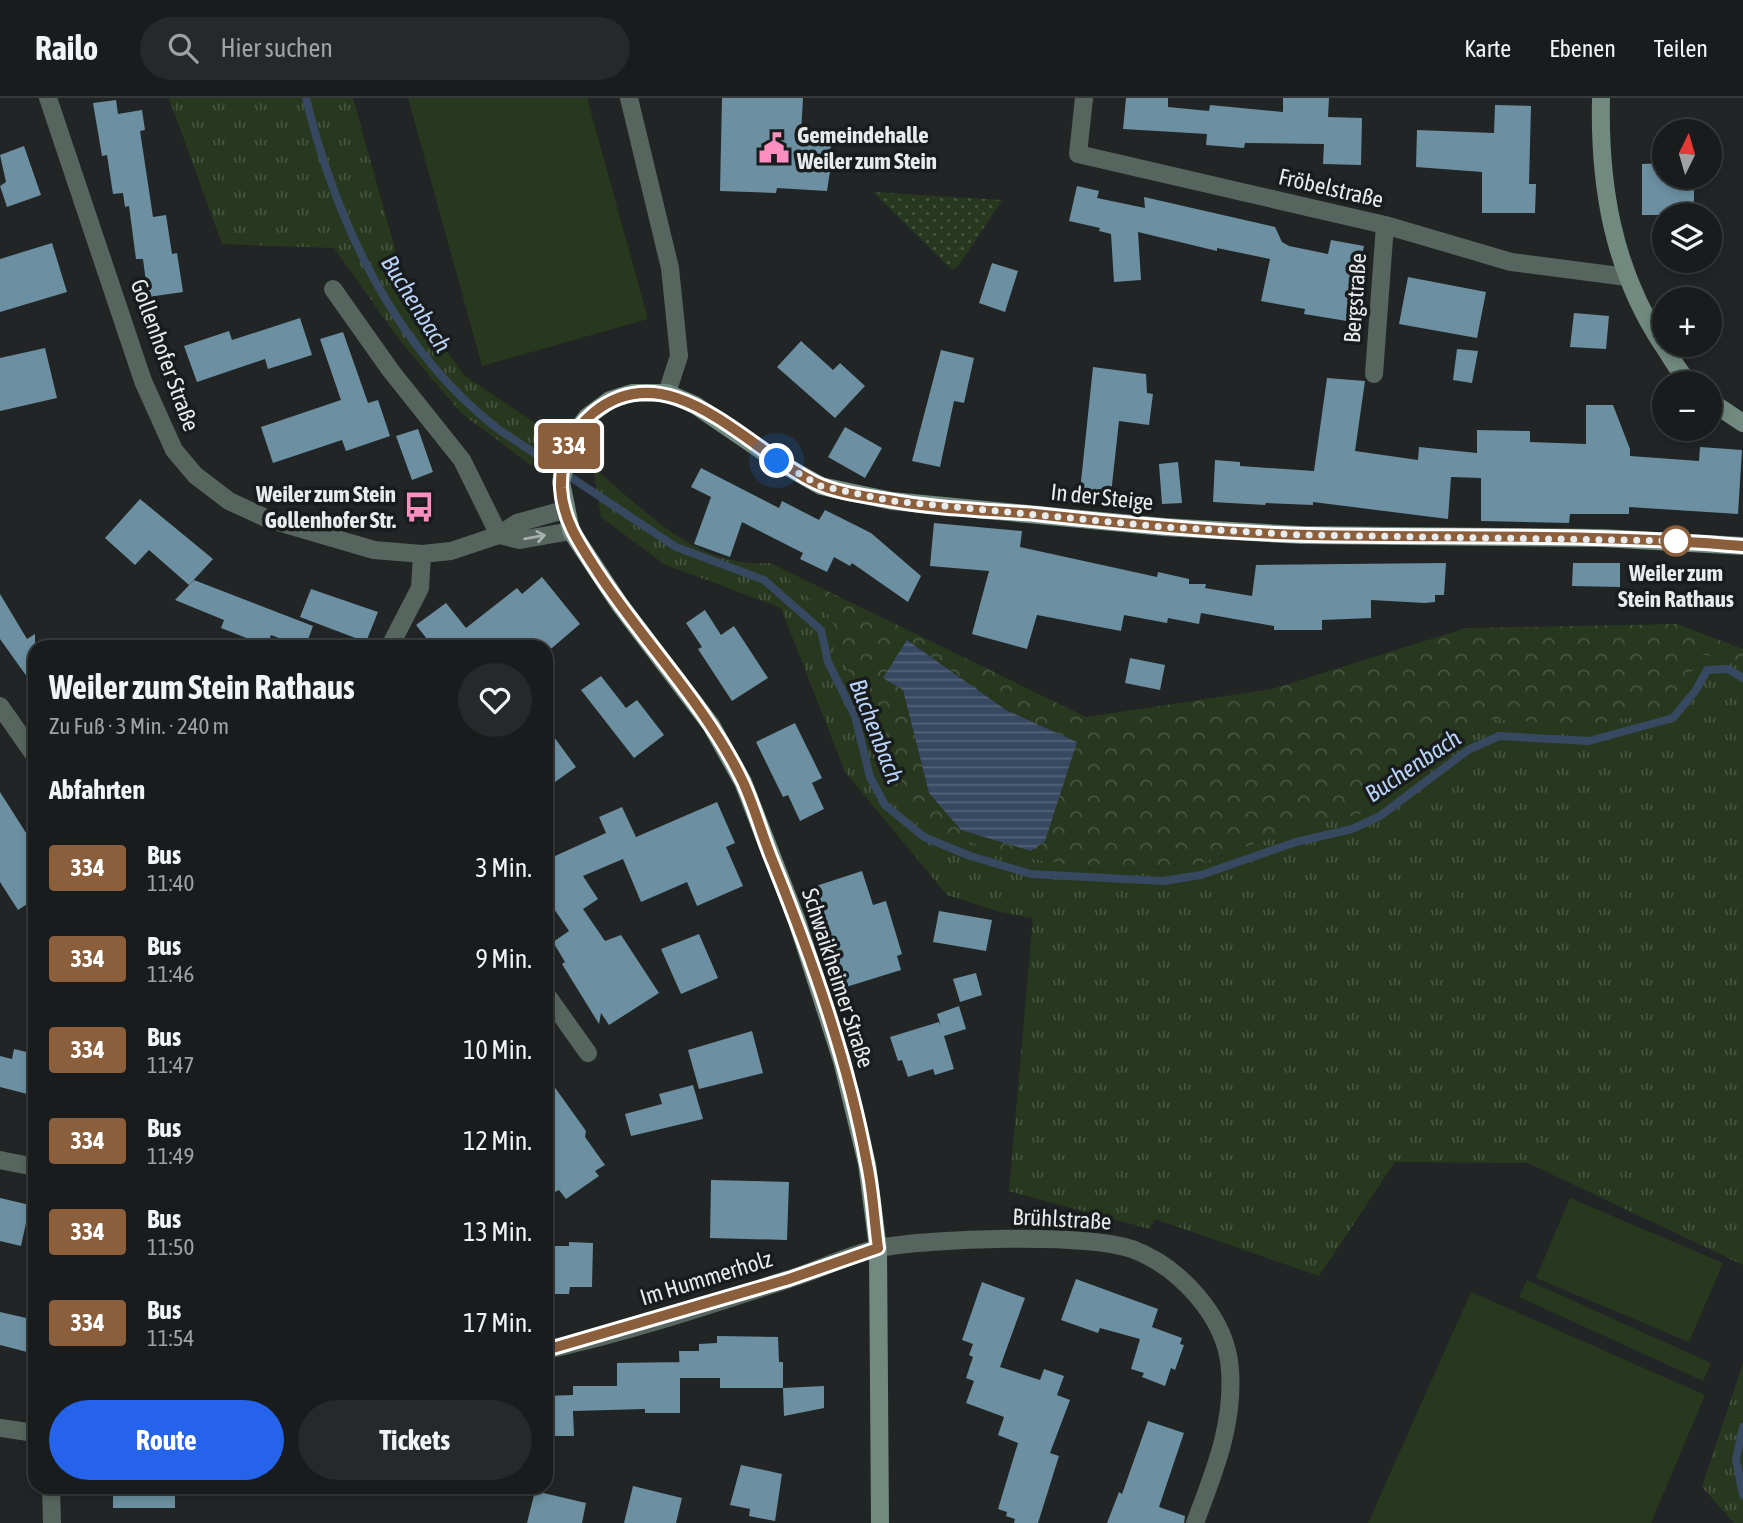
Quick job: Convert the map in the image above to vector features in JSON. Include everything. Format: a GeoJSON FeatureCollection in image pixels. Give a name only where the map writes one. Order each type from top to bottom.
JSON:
{"type":"FeatureCollection","features":[{"type":"Feature","properties":{"kind":"main road"},"geometry":{"type":"LineString","coordinates":[[1601,98],[1600,155],[1610,224],[1627,277],[1652,328],[1682,371]]}},
{"type":"Feature","properties":{"kind":"main road","name":"In der Steige"},"geometry":{"type":"LineString","coordinates":[[564,508],[561,482],[564,460],[572,437],[587,417],[610,400],[632,393],[667,393],[695,404],[777,461],[821,486],[892,501],[1164,527],[1288,534],[1602,538],[1743,546]]}},
{"type":"Feature","properties":{"kind":"main road"},"geometry":{"type":"LineString","coordinates":[[1722,409],[1743,423]]}},
{"type":"Feature","properties":{"kind":"main road","name":"Schwaikheimer Straße"},"geometry":{"type":"LineString","coordinates":[[564,508],[571,531],[620,605],[710,725],[743,782],[797,921],[842,1061],[867,1164],[878,1248],[880,1523]]}},
{"type":"Feature","properties":{"kind":"street","name":"Gollenhofer Straße"},"geometry":{"type":"LineString","coordinates":[[48,98],[144,381],[174,450],[195,475],[229,501],[268,519],[374,550],[422,554],[451,551],[499,535],[517,523],[564,508]]}},
{"type":"Feature","properties":{"kind":"street"},"geometry":{"type":"LineString","coordinates":[[629,98],[670,268],[680,356],[667,393]]}},
{"type":"Feature","properties":{"kind":"street","name":"Fröbelstraße"},"geometry":{"type":"LineString","coordinates":[[1084,98],[1079,154],[1385,225],[1511,262],[1627,277]]}},
{"type":"Feature","properties":{"kind":"street","name":"Bergstraße"},"geometry":{"type":"LineString","coordinates":[[1374,374],[1385,225]]}},
{"type":"Feature","properties":{"kind":"street"},"geometry":{"type":"LineString","coordinates":[[333,289],[391,370],[463,460],[499,535]]}},
{"type":"Feature","properties":{"kind":"street","name":"Gollenhofer Straße"},"geometry":{"type":"LineString","coordinates":[[499,535],[520,540],[571,531]]}},
{"type":"Feature","properties":{"kind":"street"},"geometry":{"type":"LineString","coordinates":[[393,640],[420,588],[422,554]]}},
{"type":"Feature","properties":{"kind":"street"},"geometry":{"type":"LineString","coordinates":[[0,706],[28,746]]}},
{"type":"Feature","properties":{"kind":"street"},"geometry":{"type":"LineString","coordinates":[[553,1004],[588,1053]]}},
{"type":"Feature","properties":{"kind":"street"},"geometry":{"type":"LineString","coordinates":[[0,1160],[28,1166]]}},
{"type":"Feature","properties":{"kind":"street","name":"Brühlstraße"},"geometry":{"type":"LineString","coordinates":[[878,1248],[1010,1241],[1104,1242],[1151,1257],[1183,1281],[1209,1311],[1225,1341],[1230,1368],[1231,1400],[1226,1439],[1195,1523]]}},
{"type":"Feature","properties":{"kind":"street","name":"Im Hummerholz"},"geometry":{"type":"LineString","coordinates":[[553,1348],[789,1279],[878,1248]]}},
{"type":"Feature","properties":{"kind":"street"},"geometry":{"type":"LineString","coordinates":[[0,1428],[28,1432]]}},
{"type":"Feature","properties":{"kind":"street"},"geometry":{"type":"LineString","coordinates":[[51,1494],[52,1523]]}},
{"type":"Feature","properties":{"kind":"green space"},"geometry":{"type":"Polygon","coordinates":[[[169,98],[353,98],[409,300],[465,376],[540,426],[532,466],[461,413],[401,342],[334,248],[222,244],[169,98]]]}},
{"type":"Feature","properties":{"kind":"green space"},"geometry":{"type":"Polygon","coordinates":[[[408,98],[587,98],[648,319],[482,366],[408,98]]]}},
{"type":"Feature","properties":{"kind":"green space"},"geometry":{"type":"Polygon","coordinates":[[[873,192],[1002,200],[959,265],[952,270],[873,192]]]}},
{"type":"Feature","properties":{"kind":"green space"},"geometry":{"type":"Polygon","coordinates":[[[593,467],[652,518],[696,547],[719,557],[770,563],[831,617],[885,784],[995,852],[1098,870],[1193,866],[1319,821],[1359,815],[1493,719],[1590,726],[1668,708],[1701,655],[1731,658],[1743,666],[1743,1265],[1528,1163],[1395,1162],[1319,1276],[1155,1219],[1150,1229],[1009,1191],[1033,918],[1000,912],[947,895],[845,772],[781,608],[664,564],[601,517],[593,467]]]}},
{"type":"Feature","properties":{"kind":"green space"},"geometry":{"type":"Polygon","coordinates":[[[770,563],[1086,717],[1272,689],[1466,628],[1677,624],[1743,649],[1743,666],[1731,658],[1702,655],[1668,708],[1590,726],[1493,719],[1359,815],[1319,821],[1193,866],[1098,870],[995,852],[928,826],[885,784],[831,617],[770,563]],[[908,640],[903,690],[929,793],[1077,742],[1006,710],[908,640]]]}},
{"type":"Feature","properties":{"kind":"green space"},"geometry":{"type":"Polygon","coordinates":[[[1570,1198],[1723,1263],[1689,1342],[1536,1278],[1570,1198]]]}},
{"type":"Feature","properties":{"kind":"green space"},"geometry":{"type":"Polygon","coordinates":[[[1527,1280],[1711,1363],[1703,1381],[1519,1297],[1527,1280]]]}},
{"type":"Feature","properties":{"kind":"green space"},"geometry":{"type":"Polygon","coordinates":[[[1471,1292],[1705,1395],[1651,1523],[1368,1523],[1471,1292]]]}},
{"type":"Feature","properties":{"kind":"green space"},"geometry":{"type":"Polygon","coordinates":[[[1743,1363],[1743,1523],[1734,1523],[1702,1487],[1743,1363]]]}},
{"type":"Feature","properties":{"kind":"water"},"geometry":{"type":"Polygon","coordinates":[[[907,640],[1006,710],[1077,742],[1045,841],[1031,851],[961,830],[929,793],[903,690],[883,678],[907,640]]]}},
{"type":"Feature","properties":{"kind":"building","name":"Gemeindehalle Weiler zum Stein"},"geometry":{"type":"Polygon","coordinates":[[[722,98],[803,98],[801,133],[809,134],[809,142],[830,143],[832,158],[827,191],[777,188],[776,193],[720,191],[722,98]]]}},
{"type":"Feature","properties":{"kind":"building"},"geometry":{"type":"Polygon","coordinates":[[[1126,98],[1168,98],[1168,107],[1209,111],[1210,105],[1283,112],[1283,98],[1329,98],[1328,117],[1362,118],[1361,165],[1323,164],[1324,144],[1245,143],[1244,148],[1206,145],[1207,134],[1123,129],[1126,98]]]}},
{"type":"Feature","properties":{"kind":"building"},"geometry":{"type":"Polygon","coordinates":[[[116,100],[118,114],[142,110],[145,130],[140,131],[153,217],[166,215],[172,254],[177,253],[183,292],[148,297],[143,259],[136,259],[129,206],[125,207],[123,193],[113,194],[107,155],[102,156],[93,103],[116,100]]]}},
{"type":"Feature","properties":{"kind":"building"},"geometry":{"type":"Polygon","coordinates":[[[1495,105],[1531,106],[1529,184],[1536,184],[1535,213],[1482,213],[1482,172],[1416,167],[1417,130],[1494,133],[1495,105]]]}},
{"type":"Feature","properties":{"kind":"building"},"geometry":{"type":"Polygon","coordinates":[[[24,146],[41,195],[7,207],[0,186],[6,182],[0,155],[24,146]]]}},
{"type":"Feature","properties":{"kind":"building"},"geometry":{"type":"Polygon","coordinates":[[[1642,164],[1652,164],[1652,189],[1694,189],[1694,203],[1652,203],[1652,215],[1642,215],[1642,164]]]}},
{"type":"Feature","properties":{"kind":"building"},"geometry":{"type":"Polygon","coordinates":[[[1077,186],[1099,191],[1097,198],[1145,208],[1144,197],[1275,227],[1282,242],[1289,246],[1328,254],[1331,240],[1364,246],[1347,321],[1304,314],[1305,309],[1261,301],[1270,259],[1217,248],[1217,251],[1138,232],[1141,280],[1114,282],[1111,234],[1099,231],[1100,228],[1069,221],[1077,186]]]}},
{"type":"Feature","properties":{"kind":"building"},"geometry":{"type":"Polygon","coordinates":[[[52,243],[67,292],[0,312],[0,259],[52,243]]]}},
{"type":"Feature","properties":{"kind":"building"},"geometry":{"type":"Polygon","coordinates":[[[992,263],[1018,271],[1005,312],[979,303],[992,263]]]}},
{"type":"Feature","properties":{"kind":"building"},"geometry":{"type":"Polygon","coordinates":[[[1408,277],[1486,292],[1477,338],[1399,324],[1408,277]]]}},
{"type":"Feature","properties":{"kind":"building"},"geometry":{"type":"Polygon","coordinates":[[[1574,313],[1609,316],[1606,349],[1570,347],[1574,313]]]}},
{"type":"Feature","properties":{"kind":"building"},"geometry":{"type":"Polygon","coordinates":[[[300,318],[312,355],[268,369],[265,359],[197,382],[184,346],[229,331],[232,340],[300,318]]]}},
{"type":"Feature","properties":{"kind":"building"},"geometry":{"type":"Polygon","coordinates":[[[343,332],[368,403],[378,400],[390,436],[346,451],[342,440],[273,463],[261,427],[341,400],[320,339],[343,332]]]}},
{"type":"Feature","properties":{"kind":"building"},"geometry":{"type":"Polygon","coordinates":[[[801,341],[833,370],[840,363],[865,386],[835,418],[777,367],[801,341]]]}},
{"type":"Feature","properties":{"kind":"building"},"geometry":{"type":"Polygon","coordinates":[[[45,348],[57,398],[0,411],[0,358],[45,348]]]}},
{"type":"Feature","properties":{"kind":"building"},"geometry":{"type":"Polygon","coordinates":[[[1457,349],[1478,351],[1472,383],[1453,380],[1457,349]]]}},
{"type":"Feature","properties":{"kind":"building"},"geometry":{"type":"Polygon","coordinates":[[[941,350],[974,358],[964,403],[954,401],[940,467],[912,461],[941,350]]]}},
{"type":"Feature","properties":{"kind":"building"},"geometry":{"type":"Polygon","coordinates":[[[1093,367],[1146,374],[1147,393],[1153,394],[1149,425],[1119,421],[1111,494],[1080,491],[1093,367]]]}},
{"type":"Feature","properties":{"kind":"building"},"geometry":{"type":"Polygon","coordinates":[[[1327,378],[1365,381],[1355,451],[1418,460],[1419,447],[1477,453],[1477,430],[1530,431],[1530,442],[1586,444],[1586,405],[1613,405],[1630,449],[1630,456],[1699,461],[1700,447],[1742,450],[1738,514],[1629,507],[1629,514],[1570,514],[1569,523],[1481,521],[1481,478],[1451,477],[1448,519],[1313,502],[1313,505],[1265,505],[1213,502],[1215,460],[1240,462],[1240,466],[1314,471],[1327,378]]]}},
{"type":"Feature","properties":{"kind":"building"},"geometry":{"type":"Polygon","coordinates":[[[845,427],[882,448],[865,478],[828,457],[845,427]]]}},
{"type":"Feature","properties":{"kind":"building"},"geometry":{"type":"Polygon","coordinates":[[[418,429],[433,472],[412,480],[396,436],[418,429]]]}},
{"type":"Feature","properties":{"kind":"building"},"geometry":{"type":"Polygon","coordinates":[[[1178,462],[1182,503],[1162,504],[1159,464],[1178,462]]]}},
{"type":"Feature","properties":{"kind":"building"},"geometry":{"type":"Polygon","coordinates":[[[701,468],[779,508],[782,501],[819,520],[825,510],[871,533],[921,576],[908,602],[852,563],[850,566],[834,557],[827,572],[800,559],[803,553],[742,522],[730,557],[694,544],[711,497],[691,487],[701,468]]]}},
{"type":"Feature","properties":{"kind":"building"},"geometry":{"type":"Polygon","coordinates":[[[140,499],[213,559],[189,585],[149,550],[135,565],[105,538],[140,499]]]}},
{"type":"Feature","properties":{"kind":"building"},"geometry":{"type":"Polygon","coordinates":[[[934,523],[1022,531],[1020,547],[1157,577],[1158,572],[1189,579],[1189,584],[1206,584],[1205,588],[1252,596],[1256,565],[1446,563],[1444,595],[1435,595],[1435,602],[1425,603],[1371,600],[1371,618],[1322,620],[1322,630],[1274,630],[1274,626],[1201,613],[1199,624],[1168,618],[1167,623],[1124,615],[1121,631],[1037,615],[1027,649],[972,634],[989,571],[930,566],[934,523]]]}},
{"type":"Feature","properties":{"kind":"building"},"geometry":{"type":"Polygon","coordinates":[[[1573,563],[1620,563],[1620,587],[1572,586],[1573,563]]]}},
{"type":"Feature","properties":{"kind":"building"},"geometry":{"type":"Polygon","coordinates":[[[542,577],[580,624],[553,647],[553,640],[428,640],[416,625],[446,603],[466,628],[517,588],[522,594],[542,577]]]}},
{"type":"Feature","properties":{"kind":"building"},"geometry":{"type":"Polygon","coordinates":[[[194,580],[313,626],[308,640],[284,640],[271,635],[269,640],[252,640],[221,628],[224,620],[175,600],[194,580]]]}},
{"type":"Feature","properties":{"kind":"building"},"geometry":{"type":"Polygon","coordinates":[[[311,589],[378,612],[367,640],[300,617],[311,589]]]}},
{"type":"Feature","properties":{"kind":"building"},"geometry":{"type":"Polygon","coordinates":[[[0,594],[27,639],[35,634],[35,640],[28,640],[28,678],[0,639],[0,594]]]}},
{"type":"Feature","properties":{"kind":"building"},"geometry":{"type":"Polygon","coordinates":[[[705,610],[721,635],[734,626],[768,678],[732,701],[698,649],[702,647],[686,623],[705,610]]]}},
{"type":"Feature","properties":{"kind":"building"},"geometry":{"type":"Polygon","coordinates":[[[1130,658],[1165,665],[1160,690],[1125,683],[1130,658]]]}},
{"type":"Feature","properties":{"kind":"building"},"geometry":{"type":"Polygon","coordinates":[[[601,676],[626,708],[637,700],[664,735],[634,758],[581,690],[601,676]]]}},
{"type":"Feature","properties":{"kind":"building"},"geometry":{"type":"Polygon","coordinates":[[[795,723],[822,778],[812,783],[824,809],[800,821],[788,795],[783,797],[756,742],[795,723]]]}},
{"type":"Feature","properties":{"kind":"building"},"geometry":{"type":"Polygon","coordinates":[[[553,736],[576,767],[555,782],[553,779],[553,736]]]}},
{"type":"Feature","properties":{"kind":"building"},"geometry":{"type":"Polygon","coordinates":[[[0,792],[28,836],[28,904],[18,910],[0,882],[0,792]]]}},
{"type":"Feature","properties":{"kind":"building"},"geometry":{"type":"Polygon","coordinates":[[[717,802],[735,843],[726,847],[743,886],[697,906],[687,882],[641,902],[623,859],[583,876],[598,899],[583,909],[605,941],[621,935],[659,993],[609,1025],[601,1013],[599,1024],[562,964],[565,962],[553,942],[569,931],[553,907],[553,857],[606,833],[599,817],[622,807],[636,837],[717,802]]]}},
{"type":"Feature","properties":{"kind":"building"},"geometry":{"type":"Polygon","coordinates":[[[862,871],[873,905],[886,901],[902,954],[897,956],[901,970],[846,987],[816,886],[862,871]]]}},
{"type":"Feature","properties":{"kind":"building"},"geometry":{"type":"Polygon","coordinates":[[[939,911],[992,920],[986,951],[933,942],[939,911]]]}},
{"type":"Feature","properties":{"kind":"building"},"geometry":{"type":"Polygon","coordinates":[[[699,934],[718,978],[681,994],[661,949],[699,934]]]}},
{"type":"Feature","properties":{"kind":"building"},"geometry":{"type":"Polygon","coordinates":[[[976,973],[982,995],[960,1002],[953,979],[976,973]]]}},
{"type":"Feature","properties":{"kind":"building"},"geometry":{"type":"Polygon","coordinates":[[[959,1006],[966,1029],[944,1036],[954,1069],[935,1075],[933,1069],[908,1077],[902,1060],[898,1061],[890,1037],[939,1022],[941,1026],[937,1014],[959,1006]]]}},
{"type":"Feature","properties":{"kind":"building"},"geometry":{"type":"Polygon","coordinates":[[[752,1031],[763,1073],[699,1089],[688,1050],[752,1031]]]}},
{"type":"Feature","properties":{"kind":"building"},"geometry":{"type":"Polygon","coordinates":[[[14,1049],[28,1052],[28,1094],[0,1087],[0,1056],[12,1059],[14,1049]]]}},
{"type":"Feature","properties":{"kind":"building"},"geometry":{"type":"Polygon","coordinates":[[[553,1085],[586,1131],[585,1137],[605,1165],[595,1171],[599,1176],[566,1199],[559,1190],[555,1192],[553,1085]]]}},
{"type":"Feature","properties":{"kind":"building"},"geometry":{"type":"Polygon","coordinates":[[[693,1085],[703,1119],[631,1136],[625,1114],[662,1104],[659,1094],[693,1085]]]}},
{"type":"Feature","properties":{"kind":"building"},"geometry":{"type":"Polygon","coordinates":[[[711,1180],[789,1182],[787,1240],[710,1238],[711,1180]]]}},
{"type":"Feature","properties":{"kind":"building"},"geometry":{"type":"Polygon","coordinates":[[[0,1198],[28,1205],[21,1246],[0,1241],[0,1198]]]}},
{"type":"Feature","properties":{"kind":"building"},"geometry":{"type":"Polygon","coordinates":[[[569,1242],[593,1243],[592,1287],[570,1287],[569,1294],[553,1294],[553,1246],[569,1246],[569,1242]]]}},
{"type":"Feature","properties":{"kind":"building"},"geometry":{"type":"Polygon","coordinates":[[[1076,1279],[1158,1309],[1152,1327],[1182,1338],[1180,1344],[1184,1345],[1175,1370],[1171,1368],[1165,1386],[1142,1377],[1144,1373],[1131,1369],[1140,1339],[1100,1328],[1098,1333],[1061,1320],[1076,1279]]]}},
{"type":"Feature","properties":{"kind":"building"},"geometry":{"type":"Polygon","coordinates":[[[982,1282],[1025,1298],[1000,1367],[1040,1380],[1044,1369],[1064,1376],[1057,1395],[1070,1400],[1050,1453],[1059,1456],[1038,1523],[1014,1523],[1015,1519],[1006,1516],[1007,1512],[998,1509],[1018,1443],[998,1435],[1004,1417],[966,1403],[974,1381],[966,1378],[973,1357],[969,1355],[973,1344],[962,1340],[982,1282]]]}},
{"type":"Feature","properties":{"kind":"building"},"geometry":{"type":"Polygon","coordinates":[[[0,1312],[28,1318],[28,1352],[0,1345],[0,1312]]]}},
{"type":"Feature","properties":{"kind":"building"},"geometry":{"type":"Polygon","coordinates":[[[717,1336],[778,1337],[779,1362],[783,1362],[783,1388],[720,1388],[720,1378],[680,1378],[679,1351],[699,1351],[699,1344],[717,1343],[717,1336]]]}},
{"type":"Feature","properties":{"kind":"building"},"geometry":{"type":"Polygon","coordinates":[[[680,1362],[680,1413],[645,1413],[645,1409],[573,1411],[574,1436],[553,1436],[553,1396],[573,1395],[573,1386],[617,1386],[617,1363],[680,1362]]]}},
{"type":"Feature","properties":{"kind":"building"},"geometry":{"type":"Polygon","coordinates":[[[824,1386],[824,1408],[784,1416],[783,1388],[824,1386]]]}},
{"type":"Feature","properties":{"kind":"building"},"geometry":{"type":"Polygon","coordinates":[[[1148,1421],[1184,1433],[1159,1507],[1185,1516],[1184,1523],[1107,1523],[1119,1492],[1122,1494],[1148,1421]]]}},
{"type":"Feature","properties":{"kind":"building"},"geometry":{"type":"Polygon","coordinates":[[[741,1465],[782,1474],[775,1521],[749,1516],[750,1509],[730,1505],[741,1465]]]}},
{"type":"Feature","properties":{"kind":"building"},"geometry":{"type":"Polygon","coordinates":[[[633,1486],[682,1498],[676,1523],[624,1523],[633,1486]]]}},
{"type":"Feature","properties":{"kind":"building"},"geometry":{"type":"Polygon","coordinates":[[[113,1494],[175,1494],[175,1508],[113,1508],[113,1494]]]}},
{"type":"Feature","properties":{"kind":"building"},"geometry":{"type":"Polygon","coordinates":[[[534,1494],[548,1494],[586,1503],[582,1523],[527,1523],[534,1494]]]}},
{"type":"Feature","properties":{"kind":"waterway","name":"Buchenbach"},"geometry":{"type":"LineString","coordinates":[[306,98],[334,191],[353,236],[400,322],[429,361],[461,397],[498,429],[676,547],[764,580],[821,630],[828,662],[855,716],[870,777],[885,805],[924,837],[970,856],[1031,874],[1163,881],[1201,875],[1296,842],[1352,829],[1380,816],[1468,750],[1499,736],[1589,741],[1673,718],[1696,690],[1707,670],[1728,669],[1743,678]]}},
{"type":"Feature","properties":{"kind":"waterway","name":"Buchenbach"},"geometry":{"type":"LineString","coordinates":[[1743,1427],[1736,1459],[1743,1495]]}},
{"type":"Feature","properties":{"kind":"bus line","name":"334"},"geometry":{"type":"LineString","coordinates":[[553,1348],[789,1279],[878,1248],[867,1164],[842,1061],[797,921],[743,782],[710,725],[620,605],[571,531],[564,510],[561,482],[564,460],[572,437],[587,417],[610,400],[632,393],[667,393],[695,404],[777,461],[821,486],[892,501],[1164,527],[1302,535],[1602,538],[1743,546]]}},
{"type":"Feature","properties":{"kind":"place","name":"Gemeindehalle Weiler zum Stein"},"geometry":{"type":"Point","coordinates":[774,148]}},
{"type":"Feature","properties":{"kind":"place","name":"Weiler zum Stein Gollenhofer Str."},"geometry":{"type":"Point","coordinates":[419,507]}},
{"type":"Feature","properties":{"kind":"place","name":"Weiler zum Stein Rathaus"},"geometry":{"type":"Point","coordinates":[1676,541]}},
{"type":"Feature","properties":{"kind":"route"},"geometry":{"type":"LineString","coordinates":[[777,461],[821,486],[892,501],[1164,527],[1302,535],[1681,541],[1676,541]]}}]}
